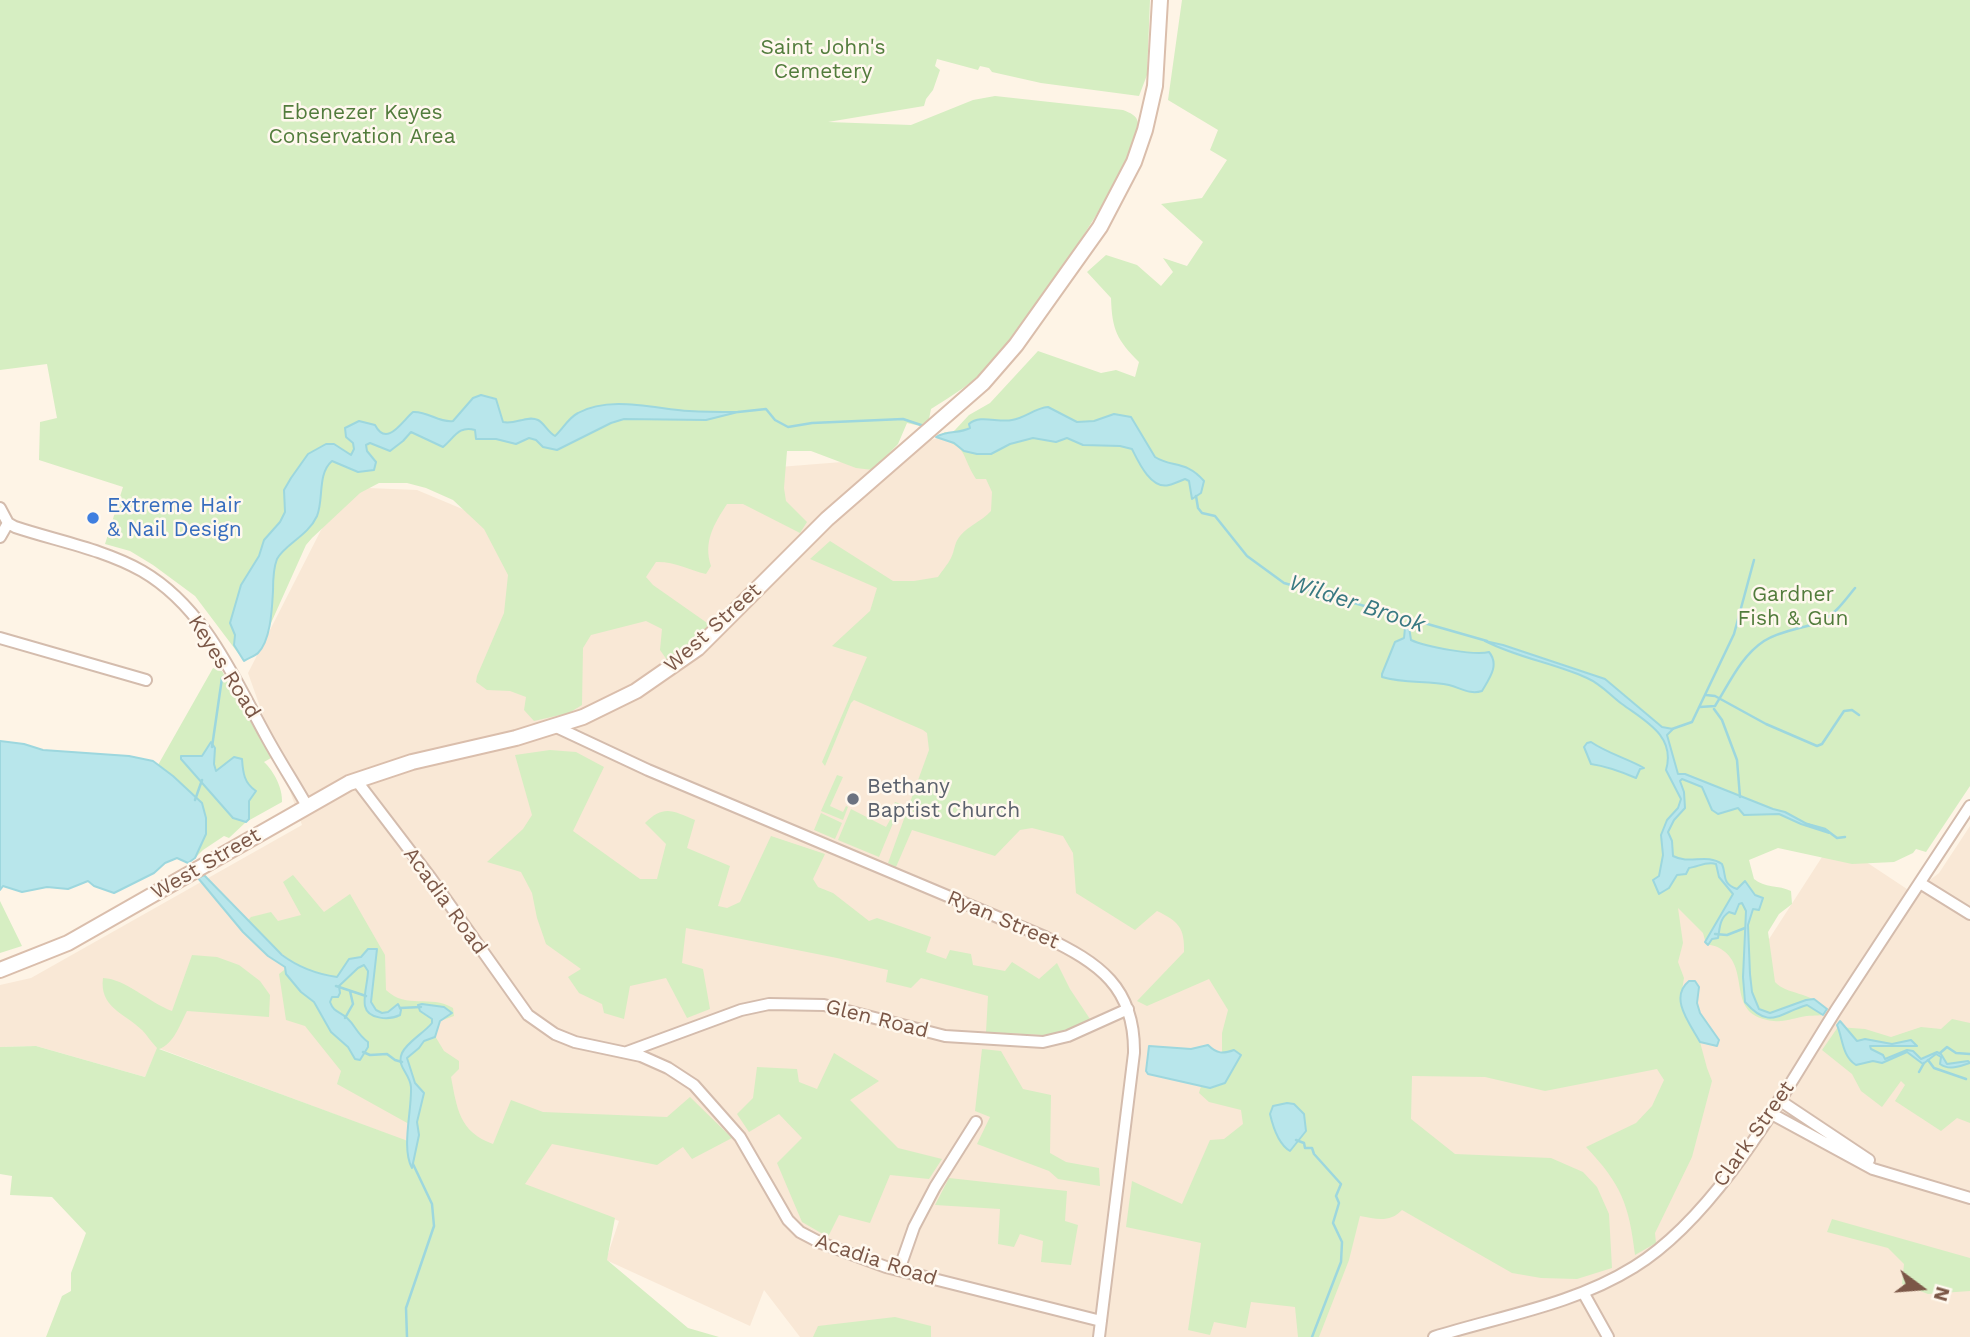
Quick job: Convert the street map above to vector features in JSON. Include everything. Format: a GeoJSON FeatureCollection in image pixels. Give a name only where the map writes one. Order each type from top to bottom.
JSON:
{"type":"FeatureCollection","features":[{"type":"Feature","properties":{"kind":"main road","name":"West Street"},"geometry":{"type":"LineString","coordinates":[[0,970],[68,943],[356,780],[412,762],[516,738],[583,717],[621,699],[687,656],[724,623],[827,519],[983,383],[1016,345],[1100,226],[1138,152],[1151,104],[1157,64],[1160,0]]}},
{"type":"Feature","properties":{"kind":"street"},"geometry":{"type":"LineString","coordinates":[[0,508],[8,523],[0,537]]}},
{"type":"Feature","properties":{"kind":"street","name":"Keyes Road"},"geometry":{"type":"LineString","coordinates":[[8,523],[116,559],[152,578],[176,597],[197,619],[218,651],[307,806]]}},
{"type":"Feature","properties":{"kind":"street"},"geometry":{"type":"LineString","coordinates":[[0,638],[146,680]]}},
{"type":"Feature","properties":{"kind":"street","name":"Ryan Street"},"geometry":{"type":"LineString","coordinates":[[554,726],[648,770],[1062,945],[1107,975],[1119,990],[1128,1009],[1133,1024],[1135,1053],[1099,1337]]}},
{"type":"Feature","properties":{"kind":"street","name":"Acadia Road"},"geometry":{"type":"LineString","coordinates":[[356,780],[528,1015],[541,1026],[562,1037],[650,1059],[677,1073],[709,1100],[746,1146],[788,1220],[800,1233],[900,1270],[1101,1321]]}},
{"type":"Feature","properties":{"kind":"street","name":"Clark Street"},"geometry":{"type":"LineString","coordinates":[[1434,1337],[1584,1294],[1643,1261],[1679,1232],[1717,1189],[1779,1100],[1970,806]]}},
{"type":"Feature","properties":{"kind":"street"},"geometry":{"type":"LineString","coordinates":[[1920,883],[1970,914]]}},
{"type":"Feature","properties":{"kind":"street","name":"Glen Road"},"geometry":{"type":"LineString","coordinates":[[627,1052],[741,1010],[777,1004],[824,1005],[945,1036],[1042,1042],[1068,1037],[1128,1009]]}},
{"type":"Feature","properties":{"kind":"street"},"geometry":{"type":"LineString","coordinates":[[1779,1100],[1851,1150],[1900,1177]]}},
{"type":"Feature","properties":{"kind":"street"},"geometry":{"type":"LineString","coordinates":[[1770,1113],[1854,1160],[1970,1198]]}},
{"type":"Feature","properties":{"kind":"street"},"geometry":{"type":"LineString","coordinates":[[900,1270],[914,1227],[935,1187],[976,1122]]}},
{"type":"Feature","properties":{"kind":"street"},"geometry":{"type":"LineString","coordinates":[[1584,1294],[1608,1337]]}},
{"type":"Feature","properties":{"kind":"shaded area"},"geometry":{"type":"Polygon","coordinates":[[[947,435],[1760,953],[1833,840],[1913,893],[1939,873],[1970,826],[1970,1337],[800,1337],[764,1290],[750,1326],[606,1260],[619,1221],[158,1048],[145,1077],[36,1046],[0,1047],[0,985],[31,978],[302,825],[248,673],[343,487],[417,490],[627,578],[704,473],[867,460],[947,435]]]}},
{"type":"Feature","properties":{"kind":"green space"},"geometry":{"type":"Polygon","coordinates":[[[0,0],[1150,0],[1147,75],[1139,96],[1041,83],[992,72],[989,68],[980,66],[978,70],[937,59],[935,66],[940,70],[924,106],[828,122],[911,125],[973,100],[995,96],[1123,110],[1135,116],[1138,123],[1135,142],[1102,206],[1027,318],[984,371],[931,409],[929,419],[920,426],[907,423],[898,444],[873,470],[856,468],[811,451],[787,451],[784,488],[786,501],[807,522],[800,533],[743,504],[727,504],[711,534],[708,549],[711,566],[706,574],[675,564],[656,562],[646,577],[653,585],[710,625],[681,652],[667,660],[660,650],[662,629],[646,621],[591,635],[583,648],[582,705],[569,713],[534,721],[524,710],[526,697],[510,691],[487,690],[476,682],[504,613],[508,575],[484,529],[453,500],[407,483],[379,483],[360,493],[306,545],[258,652],[244,661],[195,596],[130,551],[105,544],[123,487],[39,460],[40,422],[57,418],[47,364],[0,370],[0,0]]]}},
{"type":"Feature","properties":{"kind":"green space","name":"Gardner Fish & Gun"},"geometry":{"type":"Polygon","coordinates":[[[1182,0],[1970,0],[1970,786],[1926,852],[1916,849],[1894,862],[1852,864],[1778,848],[1749,860],[1754,879],[1762,884],[1791,891],[1792,904],[1779,914],[1768,932],[1775,982],[1820,1003],[1827,1009],[1823,1015],[1784,1021],[1758,1017],[1743,1001],[1736,968],[1730,958],[1719,948],[1706,944],[1703,933],[1678,908],[1683,943],[1678,962],[1684,978],[1681,997],[1700,1042],[1712,1081],[1692,1157],[1655,1233],[1656,1243],[1635,1255],[1630,1222],[1621,1196],[1608,1172],[1586,1147],[1636,1123],[1652,1106],[1664,1080],[1657,1069],[1545,1091],[1485,1077],[1412,1076],[1411,1119],[1455,1154],[1551,1158],[1583,1172],[1597,1187],[1609,1214],[1612,1268],[1577,1279],[1541,1278],[1512,1273],[1402,1210],[1388,1218],[1360,1216],[1349,1260],[1319,1337],[1298,1337],[1295,1307],[1251,1302],[1246,1328],[1214,1322],[1210,1335],[1188,1330],[1201,1243],[1126,1227],[1132,1181],[1182,1204],[1210,1140],[1224,1139],[1243,1124],[1241,1110],[1209,1102],[1199,1093],[1201,1086],[1210,1088],[1234,1050],[1222,1054],[1222,1033],[1228,1010],[1209,979],[1147,1006],[1137,1001],[1184,952],[1179,926],[1157,911],[1135,930],[1076,893],[1073,853],[1063,836],[1032,828],[1020,830],[995,856],[912,830],[896,867],[888,863],[929,750],[927,733],[923,730],[854,700],[825,766],[822,762],[867,657],[832,646],[870,611],[877,588],[810,559],[830,541],[893,581],[938,577],[951,558],[960,536],[991,511],[992,492],[986,479],[976,479],[959,449],[936,437],[945,432],[951,433],[969,415],[990,403],[1038,351],[1101,373],[1116,370],[1135,377],[1139,362],[1117,334],[1111,298],[1087,272],[1106,255],[1137,265],[1161,286],[1173,272],[1163,258],[1187,266],[1203,242],[1161,204],[1202,198],[1227,160],[1210,150],[1218,130],[1168,100],[1182,0]]]}},
{"type":"Feature","properties":{"kind":"green space"},"geometry":{"type":"Polygon","coordinates":[[[213,668],[222,671],[271,758],[264,762],[277,780],[282,802],[246,822],[229,838],[224,836],[195,858],[206,834],[173,776],[158,765],[213,668]]]}},
{"type":"Feature","properties":{"kind":"green space"},"geometry":{"type":"Polygon","coordinates":[[[550,750],[576,752],[604,767],[573,831],[640,879],[657,879],[666,844],[645,823],[663,811],[675,812],[695,820],[687,848],[730,866],[718,906],[727,908],[740,902],[771,836],[825,854],[813,879],[818,887],[833,893],[869,921],[877,918],[931,937],[926,952],[946,959],[950,950],[971,954],[973,965],[1005,971],[1012,962],[1039,979],[1057,963],[1090,1019],[1066,1032],[1043,1035],[986,1032],[988,996],[921,978],[911,988],[886,982],[888,970],[686,928],[682,963],[703,969],[710,1009],[687,1018],[666,978],[630,986],[624,1019],[604,1013],[602,1004],[579,993],[568,977],[581,969],[546,944],[532,893],[521,872],[487,862],[523,829],[532,815],[515,755],[550,750]]]}},
{"type":"Feature","properties":{"kind":"green space"},"geometry":{"type":"Polygon","coordinates":[[[837,775],[843,777],[830,806],[843,812],[846,806],[848,807],[843,820],[821,811],[837,775]]]}},
{"type":"Feature","properties":{"kind":"green space"},"geometry":{"type":"Polygon","coordinates":[[[895,802],[901,804],[879,857],[838,840],[851,809],[886,827],[895,811],[895,802]]]}},
{"type":"Feature","properties":{"kind":"green space"},"geometry":{"type":"Polygon","coordinates":[[[821,813],[842,823],[835,839],[814,830],[821,813]]]}},
{"type":"Feature","properties":{"kind":"green space"},"geometry":{"type":"Polygon","coordinates":[[[293,875],[324,912],[350,894],[385,955],[386,990],[402,999],[436,1002],[453,1008],[454,1016],[440,1021],[435,1036],[444,1051],[459,1061],[459,1069],[451,1077],[458,1109],[466,1126],[482,1139],[493,1144],[511,1100],[543,1112],[667,1117],[690,1097],[732,1138],[692,1159],[683,1147],[657,1165],[552,1144],[525,1184],[615,1218],[607,1260],[688,1328],[719,1337],[46,1337],[62,1296],[71,1291],[71,1273],[86,1233],[52,1197],[10,1195],[12,1176],[0,1174],[0,1047],[36,1046],[145,1077],[157,1048],[142,1030],[109,1003],[103,988],[103,978],[120,982],[172,1011],[192,955],[217,957],[239,965],[260,981],[270,995],[269,1017],[187,1011],[173,1038],[159,1049],[416,1144],[419,1135],[417,1122],[411,1118],[409,1124],[337,1084],[341,1071],[305,1026],[286,1020],[279,974],[293,963],[248,920],[271,912],[278,921],[301,915],[283,882],[293,875]]]}},
{"type":"Feature","properties":{"kind":"green space"},"geometry":{"type":"Polygon","coordinates":[[[0,901],[22,946],[0,953],[0,901]]]}},
{"type":"Feature","properties":{"kind":"green space"},"geometry":{"type":"Polygon","coordinates":[[[1952,1019],[1970,1023],[1970,1123],[1957,1118],[1941,1131],[1895,1101],[1905,1085],[1901,1081],[1882,1107],[1861,1091],[1852,1074],[1822,1050],[1838,1027],[1865,1029],[1891,1037],[1921,1027],[1941,1029],[1952,1019]]]}},
{"type":"Feature","properties":{"kind":"green space"},"geometry":{"type":"Polygon","coordinates":[[[982,1049],[1001,1051],[1023,1089],[1051,1095],[1050,1153],[1066,1162],[1099,1168],[1100,1186],[1058,1179],[1049,1171],[977,1144],[990,1117],[975,1111],[982,1049]]]}},
{"type":"Feature","properties":{"kind":"green space"},"geometry":{"type":"Polygon","coordinates":[[[834,1053],[879,1081],[850,1100],[898,1148],[942,1159],[929,1179],[890,1175],[870,1223],[839,1215],[828,1237],[802,1222],[777,1163],[802,1138],[779,1114],[749,1132],[737,1114],[753,1098],[757,1067],[797,1069],[799,1082],[817,1089],[834,1053]]]}},
{"type":"Feature","properties":{"kind":"green space"},"geometry":{"type":"Polygon","coordinates":[[[949,1178],[1067,1191],[1065,1221],[1078,1225],[1071,1265],[1041,1262],[1043,1241],[1020,1234],[1014,1247],[998,1244],[1000,1209],[935,1205],[949,1178]]]}},
{"type":"Feature","properties":{"kind":"green space"},"geometry":{"type":"Polygon","coordinates":[[[1832,1219],[1970,1258],[1970,1291],[1928,1294],[1902,1284],[1904,1264],[1888,1248],[1827,1232],[1832,1219]]]}},
{"type":"Feature","properties":{"kind":"green space"},"geometry":{"type":"Polygon","coordinates":[[[895,1317],[931,1326],[931,1337],[813,1337],[818,1326],[895,1317]]]}},
{"type":"Feature","properties":{"kind":"water"},"geometry":{"type":"Polygon","coordinates":[[[481,395],[496,399],[503,422],[534,419],[540,421],[555,436],[574,415],[604,405],[633,404],[689,411],[738,412],[706,420],[624,419],[557,450],[543,447],[536,440],[529,438],[516,444],[496,439],[476,439],[475,430],[469,429],[457,433],[443,447],[411,432],[390,451],[370,443],[366,445],[367,451],[376,462],[374,470],[358,472],[332,461],[324,473],[317,516],[308,529],[277,559],[266,640],[258,653],[244,661],[234,645],[235,635],[230,623],[241,585],[259,556],[264,540],[280,522],[285,512],[284,490],[308,454],[326,444],[334,444],[351,455],[353,443],[346,437],[345,428],[359,421],[375,425],[384,434],[394,430],[413,412],[453,421],[473,398],[481,395]]]}},
{"type":"Feature","properties":{"kind":"water"},"geometry":{"type":"Polygon","coordinates":[[[1048,407],[1077,422],[1094,421],[1114,414],[1131,417],[1155,457],[1185,467],[1204,481],[1201,493],[1192,499],[1189,481],[1185,479],[1169,485],[1156,483],[1146,473],[1132,449],[1120,446],[1083,445],[1067,438],[1056,442],[1033,438],[1010,444],[991,454],[977,454],[964,451],[954,443],[936,437],[966,430],[973,421],[1007,421],[1048,407]]]}},
{"type":"Feature","properties":{"kind":"water"},"geometry":{"type":"Polygon","coordinates":[[[1409,627],[1411,640],[1418,643],[1463,652],[1489,652],[1494,662],[1482,691],[1469,692],[1449,685],[1382,677],[1395,642],[1404,638],[1405,628],[1409,627]]]}},
{"type":"Feature","properties":{"kind":"water"},"geometry":{"type":"Polygon","coordinates":[[[1485,641],[1605,679],[1662,727],[1673,729],[1667,735],[1678,774],[1685,774],[1785,812],[1828,831],[1829,833],[1801,824],[1779,814],[1744,815],[1738,808],[1718,814],[1712,810],[1702,787],[1682,779],[1680,781],[1685,808],[1668,832],[1673,856],[1686,860],[1716,861],[1722,864],[1725,879],[1729,884],[1737,889],[1745,881],[1755,895],[1763,898],[1759,910],[1753,909],[1748,925],[1752,992],[1759,1009],[1770,1013],[1814,999],[1827,1009],[1823,1015],[1807,1005],[1768,1018],[1761,1016],[1745,1002],[1743,977],[1746,911],[1742,903],[1735,914],[1729,912],[1723,918],[1718,938],[1712,939],[1708,945],[1705,942],[1733,894],[1719,877],[1716,864],[1689,868],[1686,874],[1677,875],[1669,888],[1659,894],[1653,880],[1659,876],[1663,855],[1661,835],[1681,799],[1666,770],[1667,748],[1649,723],[1592,680],[1485,641]]]}},
{"type":"Feature","properties":{"kind":"water"},"geometry":{"type":"Polygon","coordinates":[[[0,741],[43,750],[129,756],[153,761],[202,803],[206,834],[195,858],[188,863],[177,858],[165,863],[154,873],[114,893],[88,881],[68,889],[47,887],[22,892],[3,886],[0,890],[0,741]]]}},
{"type":"Feature","properties":{"kind":"water"},"geometry":{"type":"Polygon","coordinates":[[[211,742],[215,748],[216,771],[234,757],[242,759],[245,777],[256,791],[249,801],[249,819],[246,822],[233,818],[181,759],[181,756],[202,756],[211,742]]]}},
{"type":"Feature","properties":{"kind":"water"},"geometry":{"type":"Polygon","coordinates":[[[1591,742],[1644,768],[1640,769],[1636,778],[1591,764],[1584,747],[1591,742]]]}},
{"type":"Feature","properties":{"kind":"water"},"geometry":{"type":"Polygon","coordinates":[[[204,875],[282,955],[308,969],[337,977],[349,959],[361,957],[368,949],[377,949],[371,1002],[376,1010],[382,1013],[398,1004],[400,1015],[380,1018],[367,1011],[365,998],[368,971],[364,965],[339,986],[338,997],[332,997],[330,1002],[368,1042],[360,1060],[355,1059],[348,1047],[331,1032],[314,1002],[301,992],[286,974],[285,967],[268,956],[243,932],[198,878],[204,875]]]}},
{"type":"Feature","properties":{"kind":"water"},"geometry":{"type":"Polygon","coordinates":[[[1689,981],[1695,981],[1699,987],[1697,1003],[1700,1013],[1719,1040],[1717,1046],[1700,1042],[1683,1012],[1681,995],[1689,981]]]}},
{"type":"Feature","properties":{"kind":"water"},"geometry":{"type":"Polygon","coordinates":[[[418,1005],[444,1007],[452,1013],[440,1021],[435,1037],[424,1041],[407,1058],[415,1083],[424,1093],[417,1122],[419,1135],[412,1168],[407,1150],[411,1087],[401,1058],[408,1045],[432,1023],[432,1019],[420,1011],[418,1005]]]}},
{"type":"Feature","properties":{"kind":"water"},"geometry":{"type":"Polygon","coordinates":[[[1840,1021],[1857,1041],[1865,1039],[1892,1044],[1911,1040],[1917,1046],[1870,1046],[1885,1059],[1907,1050],[1913,1051],[1921,1059],[1937,1052],[1947,1064],[1970,1063],[1947,1067],[1940,1064],[1941,1057],[1936,1054],[1923,1064],[1907,1052],[1882,1063],[1873,1061],[1856,1065],[1848,1057],[1844,1047],[1837,1025],[1840,1021]]]}},
{"type":"Feature","properties":{"kind":"water"},"geometry":{"type":"Polygon","coordinates":[[[1208,1045],[1217,1052],[1234,1050],[1241,1055],[1225,1083],[1210,1088],[1148,1074],[1146,1071],[1149,1046],[1191,1049],[1208,1045]]]}},
{"type":"Feature","properties":{"kind":"water"},"geometry":{"type":"Polygon","coordinates":[[[1294,1104],[1304,1114],[1306,1131],[1290,1151],[1279,1140],[1270,1114],[1273,1106],[1294,1104]]]}},
{"type":"Feature","properties":{"kind":"waterway","name":"Wilder Brook"},"geometry":{"type":"LineString","coordinates":[[738,412],[766,409],[775,420],[788,427],[812,423],[903,419],[924,426]]}},
{"type":"Feature","properties":{"kind":"waterway","name":"Wilder Brook"},"geometry":{"type":"LineString","coordinates":[[1196,496],[1198,508],[1202,513],[1215,516],[1247,556],[1284,583],[1487,641]]}},
{"type":"Feature","properties":{"kind":"waterway"},"geometry":{"type":"LineString","coordinates":[[1672,729],[1692,722],[1734,634],[1754,560]]}},
{"type":"Feature","properties":{"kind":"waterway"},"geometry":{"type":"LineString","coordinates":[[1700,707],[1715,706],[1736,671],[1756,647],[1777,634],[1820,622],[1839,607],[1855,588]]}},
{"type":"Feature","properties":{"kind":"waterway","name":"Wilder Brook"},"geometry":{"type":"LineString","coordinates":[[212,747],[222,678]]}},
{"type":"Feature","properties":{"kind":"waterway"},"geometry":{"type":"LineString","coordinates":[[1706,695],[1715,696],[1766,724],[1817,746],[1822,744],[1844,711],[1852,710],[1859,715]]}},
{"type":"Feature","properties":{"kind":"waterway"},"geometry":{"type":"LineString","coordinates":[[1714,709],[1722,720],[1737,760],[1740,797]]}},
{"type":"Feature","properties":{"kind":"waterway","name":"Wilder Brook"},"geometry":{"type":"LineString","coordinates":[[195,800],[202,780]]}},
{"type":"Feature","properties":{"kind":"waterway"},"geometry":{"type":"LineString","coordinates":[[1807,824],[1825,829],[1837,838],[1845,837]]}},
{"type":"Feature","properties":{"kind":"waterway"},"geometry":{"type":"LineString","coordinates":[[1715,934],[1727,935],[1745,928]]}},
{"type":"Feature","properties":{"kind":"waterway"},"geometry":{"type":"LineString","coordinates":[[336,986],[366,996]]}},
{"type":"Feature","properties":{"kind":"waterway"},"geometry":{"type":"LineString","coordinates":[[345,1018],[353,1004],[350,991]]}},
{"type":"Feature","properties":{"kind":"waterway"},"geometry":{"type":"LineString","coordinates":[[400,1008],[421,1007]]}},
{"type":"Feature","properties":{"kind":"waterway"},"geometry":{"type":"LineString","coordinates":[[1940,1053],[1947,1047],[1956,1053],[1970,1054]]}},
{"type":"Feature","properties":{"kind":"waterway"},"geometry":{"type":"LineString","coordinates":[[363,1052],[370,1055],[387,1054],[402,1062]]}},
{"type":"Feature","properties":{"kind":"waterway"},"geometry":{"type":"LineString","coordinates":[[1928,1060],[1934,1068],[1966,1079]]}},
{"type":"Feature","properties":{"kind":"waterway"},"geometry":{"type":"LineString","coordinates":[[1919,1072],[1924,1063]]}},
{"type":"Feature","properties":{"kind":"waterway"},"geometry":{"type":"LineString","coordinates":[[1296,1140],[1304,1143],[1305,1148],[1312,1148],[1314,1154],[1341,1184],[1336,1196],[1339,1203],[1333,1223],[1342,1242],[1341,1262],[1312,1337]]}},
{"type":"Feature","properties":{"kind":"waterway"},"geometry":{"type":"LineString","coordinates":[[407,1337],[406,1308],[434,1226],[432,1204],[413,1164]]}},
{"type":"Feature","properties":{"kind":"place","name":"Extreme Hair & Nail Design"},"geometry":{"type":"Point","coordinates":[93,518]}},
{"type":"Feature","properties":{"kind":"place","name":"Bethany Baptist Church"},"geometry":{"type":"Point","coordinates":[853,799]}},
{"type":"Feature","properties":{"kind":"park label","name":"Saint John's Cemetery"},"geometry":{"type":"Point","coordinates":[823,60]}},
{"type":"Feature","properties":{"kind":"park label","name":"Ebenezer Keyes Conservation Area"},"geometry":{"type":"Point","coordinates":[362,125]}}]}
